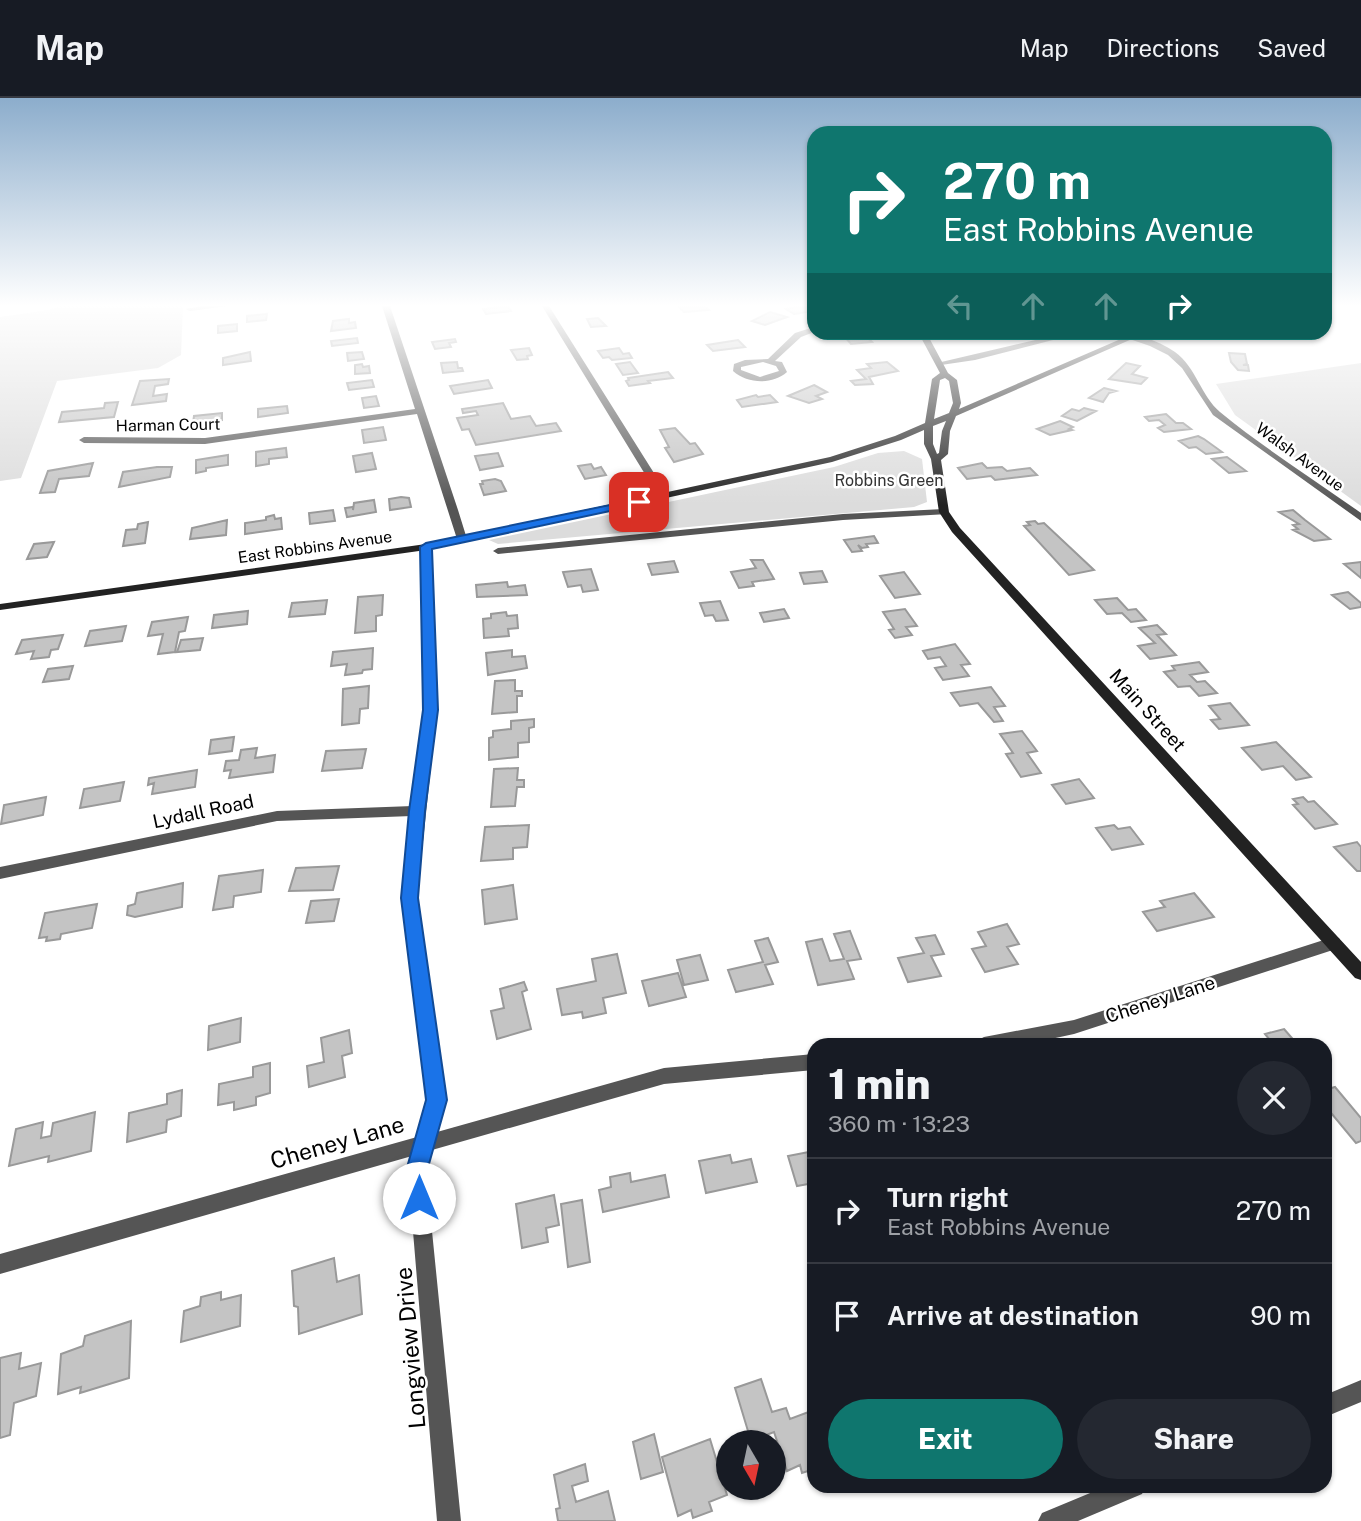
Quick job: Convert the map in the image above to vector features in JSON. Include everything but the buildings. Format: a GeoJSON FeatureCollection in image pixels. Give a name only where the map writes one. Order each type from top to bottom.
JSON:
{"type":"FeatureCollection","features":[{"type":"Feature","properties":{"kind":"main road","name":"East Robbins Avenue"},"geometry":{"type":"LineString","coordinates":[[0,607],[426,547],[664,497],[832,458],[898,438],[1050,372]]}},
{"type":"Feature","properties":{"kind":"main road"},"geometry":{"type":"LineString","coordinates":[[936,459],[943,453],[946,431],[957,403],[952,377],[945,374]]}},
{"type":"Feature","properties":{"kind":"main road","name":"Main Street"},"geometry":{"type":"LineString","coordinates":[[945,374],[936,379],[927,449],[936,459],[944,512],[956,530],[1361,973]]}},
{"type":"Feature","properties":{"kind":"street"},"geometry":{"type":"LineString","coordinates":[[407,372],[447,486],[462,540]]}},
{"type":"Feature","properties":{"kind":"street"},"geometry":{"type":"LineString","coordinates":[[586,372],[664,497]]}},
{"type":"Feature","properties":{"kind":"street"},"geometry":{"type":"LineString","coordinates":[[740,372],[757,379],[770,378],[782,372]]}},
{"type":"Feature","properties":{"kind":"street","name":"Walsh Avenue"},"geometry":{"type":"LineString","coordinates":[[1187,372],[1204,400],[1216,413],[1361,518]]}},
{"type":"Feature","properties":{"kind":"street","name":"Harman Court"},"geometry":{"type":"LineString","coordinates":[[84,440],[205,441],[419,411]]}},
{"type":"Feature","properties":{"kind":"street"},"geometry":{"type":"LineString","coordinates":[[498,551],[594,536],[944,512]]}},
{"type":"Feature","properties":{"kind":"street","name":"Longview Drive"},"geometry":{"type":"LineString","coordinates":[[426,547],[431,710],[417,811],[409,898],[437,1100],[417,1171],[449,1521]]}},
{"type":"Feature","properties":{"kind":"street","name":"Lydall Road"},"geometry":{"type":"LineString","coordinates":[[0,873],[277,816],[417,811]]}},
{"type":"Feature","properties":{"kind":"street","name":"Cheney Lane"},"geometry":{"type":"LineString","coordinates":[[1019,1038],[1074,1027],[1333,943]]}},
{"type":"Feature","properties":{"kind":"street","name":"Cheney Lane"},"geometry":{"type":"LineString","coordinates":[[0,1264],[664,1076],[807,1063]]}},
{"type":"Feature","properties":{"kind":"street"},"geometry":{"type":"LineString","coordinates":[[1332,1403],[1361,1391]]}},
{"type":"Feature","properties":{"kind":"street"},"geometry":{"type":"LineString","coordinates":[[1050,1521],[1117,1493]]}},
{"type":"Feature","properties":{"kind":"green space"},"geometry":{"type":"Polygon","coordinates":[[[0,372],[124,372],[57,381],[21,478],[0,481],[0,372]]]}},
{"type":"Feature","properties":{"kind":"green space"},"geometry":{"type":"Polygon","coordinates":[[[1296,372],[1361,372],[1361,506],[1235,415],[1216,384],[1296,372]]]}},
{"type":"Feature","properties":{"kind":"green space","name":"Robbins Green"},"geometry":{"type":"Polygon","coordinates":[[[904,451],[922,459],[927,502],[914,507],[498,544],[489,540],[834,467],[878,453],[904,451]]]}},
{"type":"Feature","properties":{"kind":"route"},"geometry":{"type":"LineString","coordinates":[[419,1198],[417,1171],[437,1100],[409,898],[417,811],[431,710],[426,547],[639,502]]}}]}
